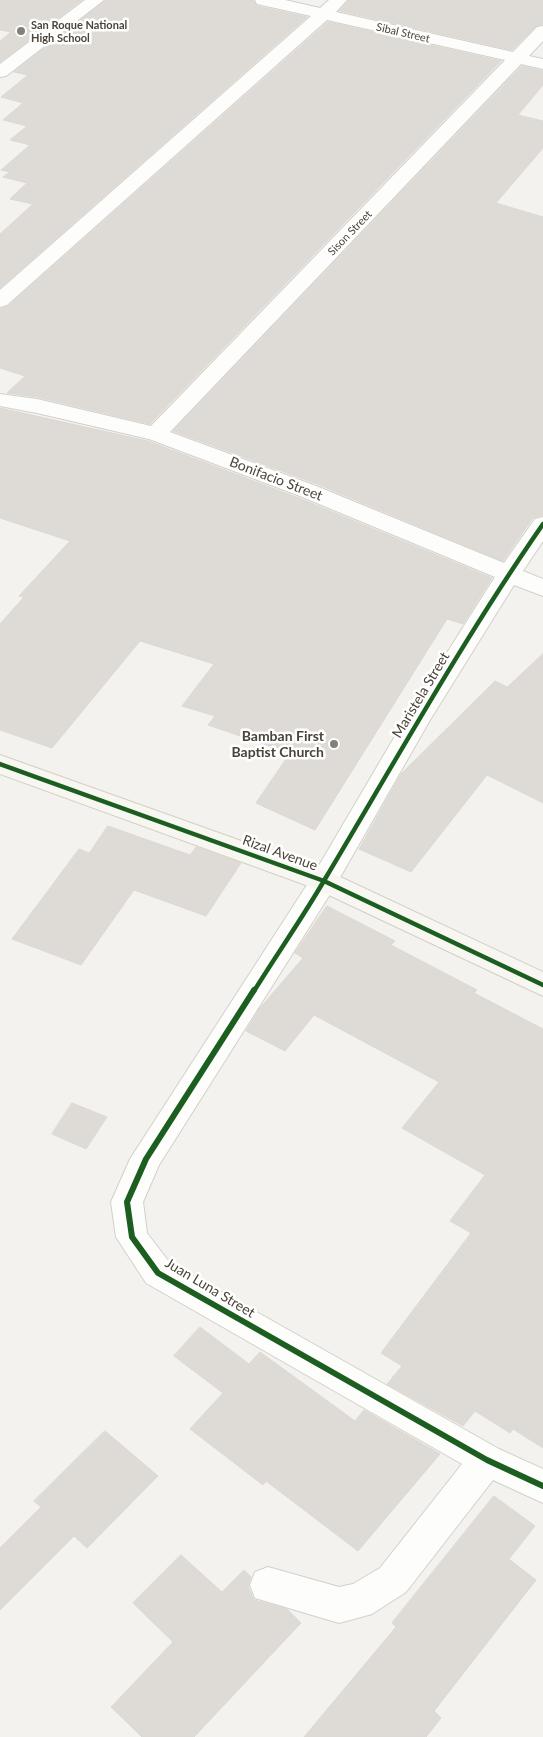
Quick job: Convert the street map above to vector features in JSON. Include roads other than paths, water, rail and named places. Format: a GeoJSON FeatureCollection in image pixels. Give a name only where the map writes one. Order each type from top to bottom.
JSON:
{"type":"FeatureCollection","features":[{"type":"Feature","properties":{"kind":"street"},"geometry":{"type":"LineString","coordinates":[[0,72],[96,0]]}},
{"type":"Feature","properties":{"kind":"street","name":"Sibal Street"},"geometry":{"type":"LineString","coordinates":[[263,0],[543,64]]}},
{"type":"Feature","properties":{"kind":"street"},"geometry":{"type":"LineString","coordinates":[[0,301],[339,0]]}},
{"type":"Feature","properties":{"kind":"street","name":"Sison Street"},"geometry":{"type":"LineString","coordinates":[[156,434],[543,31]]}},
{"type":"Feature","properties":{"kind":"street","name":"Bonifacio Street"},"geometry":{"type":"LineString","coordinates":[[0,400],[36,406],[156,434],[308,491],[543,588]]}},
{"type":"Feature","properties":{"kind":"street","name":"Maristela Street"},"geometry":{"type":"LineString","coordinates":[[324,881],[418,719],[543,524]]}},
{"type":"Feature","properties":{"kind":"street","name":"Rizal Avenue"},"geometry":{"type":"LineString","coordinates":[[0,764],[324,881],[543,985]]}},
{"type":"Feature","properties":{"kind":"street","name":"Juan Luna Street"},"geometry":{"type":"LineString","coordinates":[[324,881],[146,1159],[127,1202],[132,1237],[158,1273],[487,1460],[543,1486]]}},
{"type":"Feature","properties":{"kind":"street"},"geometry":{"type":"LineString","coordinates":[[268,1585],[339,1606],[359,1601],[393,1580],[487,1460]]}},
{"type":"Feature","properties":{"kind":"place","name":"San Roque National High School"},"geometry":{"type":"Point","coordinates":[21,31]}},
{"type":"Feature","properties":{"kind":"place","name":"Bamban First Baptist Church"},"geometry":{"type":"Point","coordinates":[334,744]}}]}
